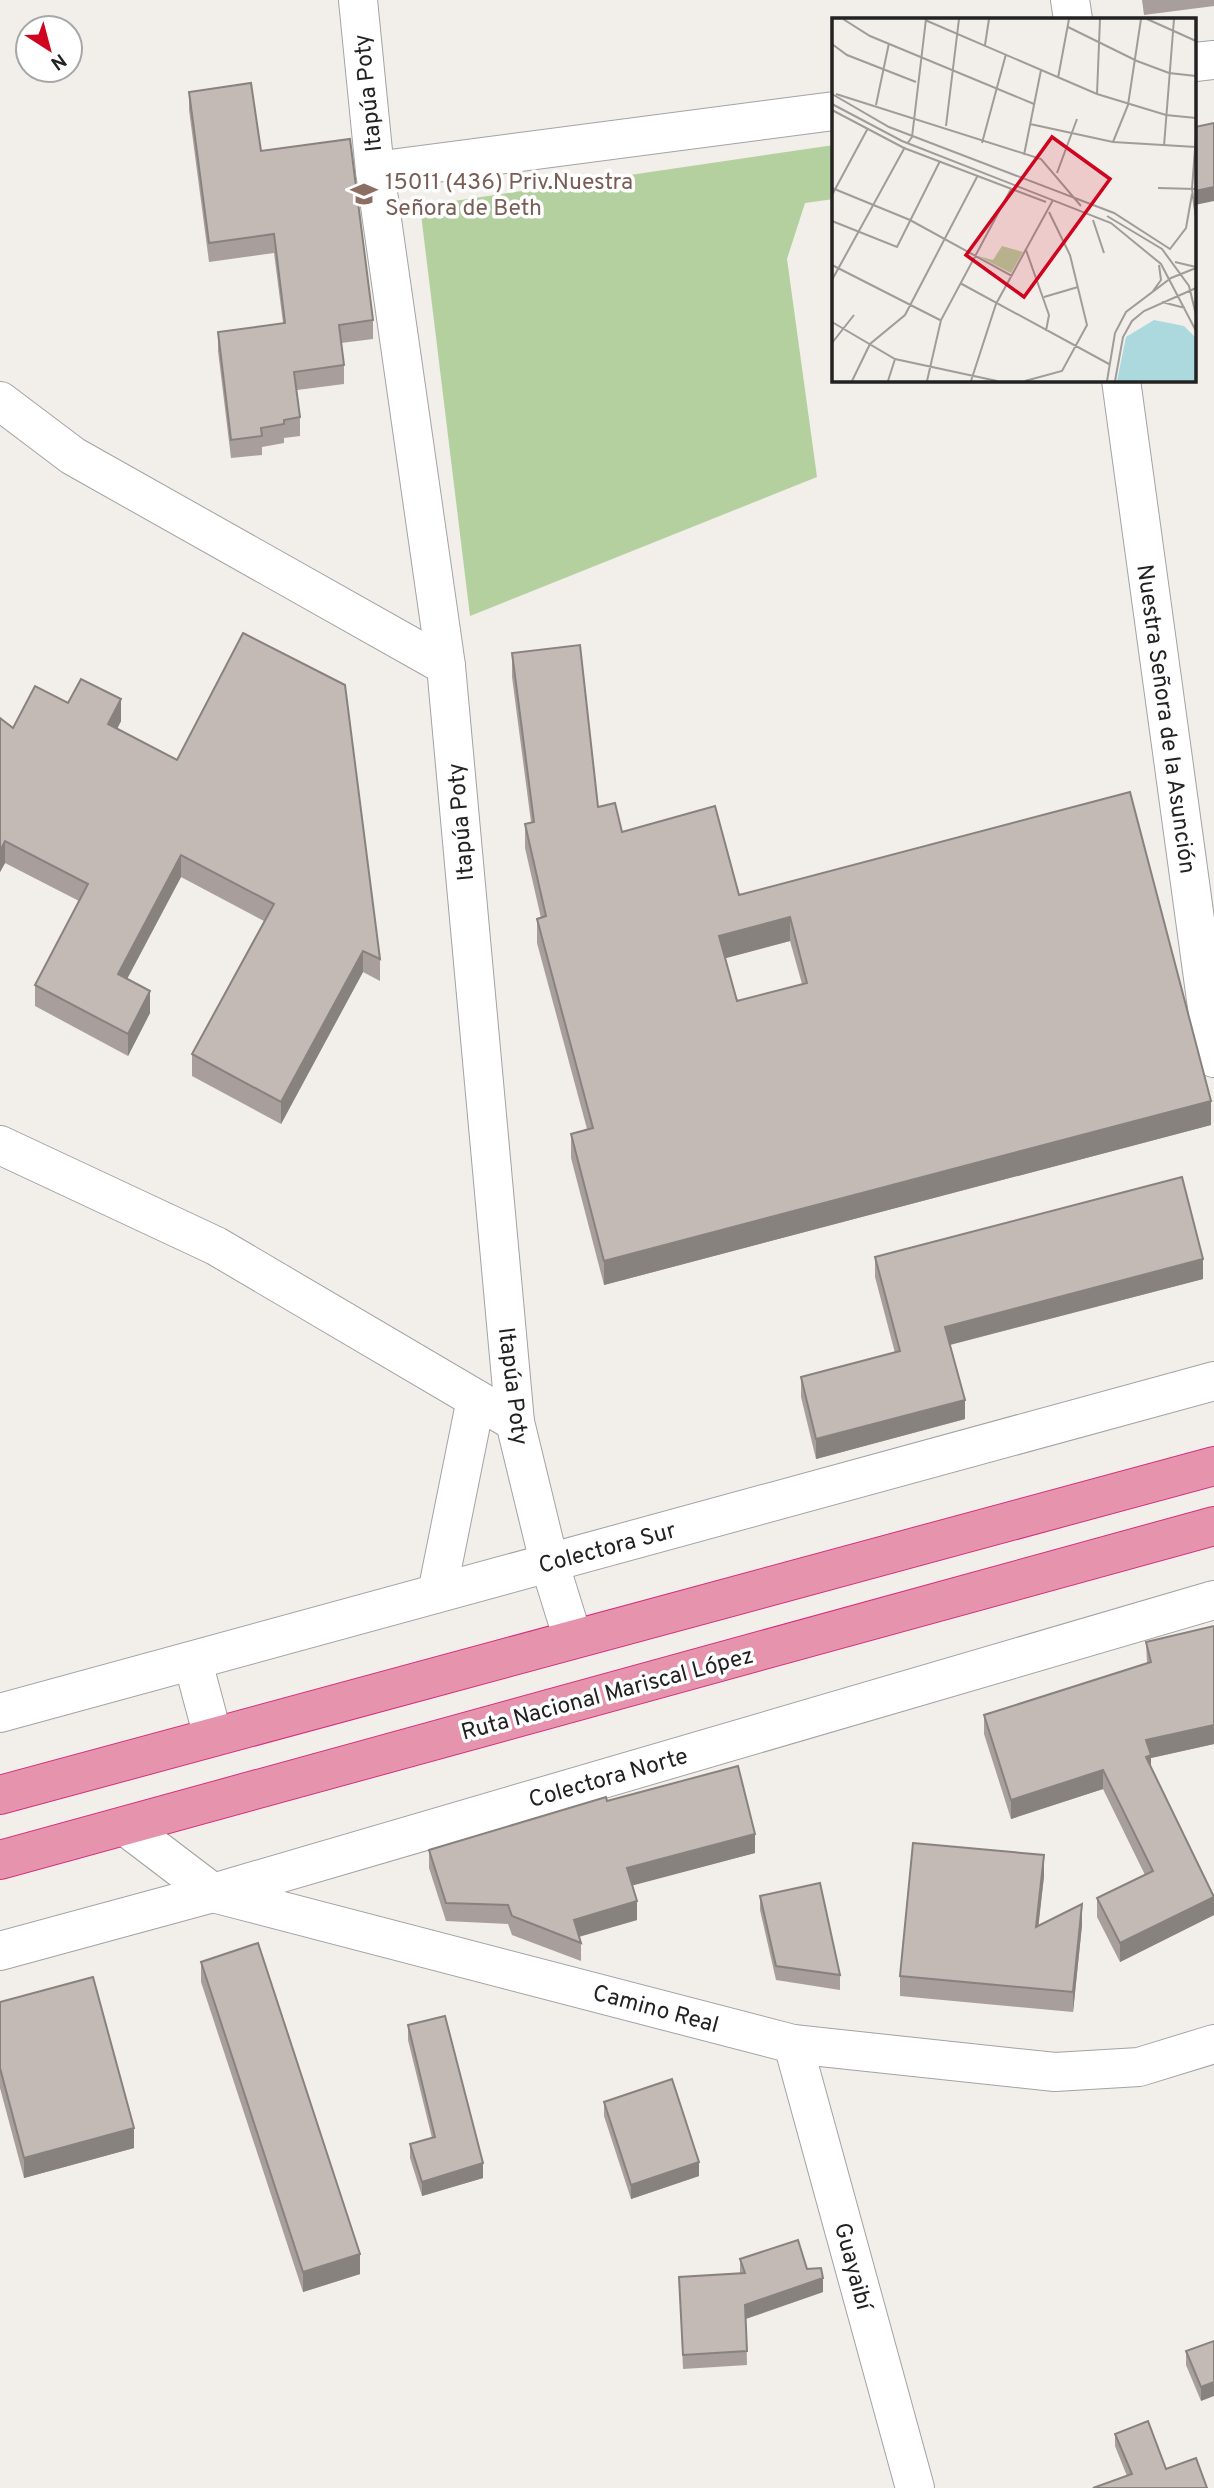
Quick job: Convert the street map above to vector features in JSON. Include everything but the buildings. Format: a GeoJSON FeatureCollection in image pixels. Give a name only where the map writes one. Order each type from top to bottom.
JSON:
{"type":"FeatureCollection","features":[{"type":"Feature","properties":{"kind":"highway"},"geometry":{"type":"LineString","coordinates":[[0,1795],[1214,1466]]}},
{"type":"Feature","properties":{"kind":"highway","name":"Ruta Nacional Mariscal López"},"geometry":{"type":"LineString","coordinates":[[0,1860],[1214,1526]]}},
{"type":"Feature","properties":{"kind":"street","name":"Itapúa Poty"},"geometry":{"type":"LineString","coordinates":[[358,0],[375,171],[446,666],[514,1422],[549,1562],[573,1639]]}},
{"type":"Feature","properties":{"kind":"street"},"geometry":{"type":"LineString","coordinates":[[1070,0],[1073,18]]}},
{"type":"Feature","properties":{"kind":"street"},"geometry":{"type":"LineString","coordinates":[[1196,62],[1214,60]]}},
{"type":"Feature","properties":{"kind":"street"},"geometry":{"type":"LineString","coordinates":[[375,171],[832,111]]}},
{"type":"Feature","properties":{"kind":"street","name":"Nuestra Señora de la Asunción"},"geometry":{"type":"LineString","coordinates":[[1121,382],[1214,1058]]}},
{"type":"Feature","properties":{"kind":"street"},"geometry":{"type":"LineString","coordinates":[[0,401],[74,456],[446,666]]}},
{"type":"Feature","properties":{"kind":"street"},"geometry":{"type":"LineString","coordinates":[[0,1145],[216,1246],[514,1422]]}},
{"type":"Feature","properties":{"kind":"street","name":"Colectora Sur"},"geometry":{"type":"LineString","coordinates":[[0,1713],[1214,1381]]}},
{"type":"Feature","properties":{"kind":"street"},"geometry":{"type":"LineString","coordinates":[[437,1593],[476,1399]]}},
{"type":"Feature","properties":{"kind":"street","name":"Colectora Norte"},"geometry":{"type":"LineString","coordinates":[[0,1951],[213,1893],[1214,1600]]}},
{"type":"Feature","properties":{"kind":"street"},"geometry":{"type":"LineString","coordinates":[[193,1662],[213,1737]]}},
{"type":"Feature","properties":{"kind":"street","name":"Camino Real"},"geometry":{"type":"LineString","coordinates":[[125,1826],[213,1893],[793,2044],[1055,2072],[1139,2067],[1214,2044]]}},
{"type":"Feature","properties":{"kind":"street","name":"Guayaibí"},"geometry":{"type":"LineString","coordinates":[[793,2044],[915,2488]]}},
{"type":"Feature","properties":{"kind":"green space"},"geometry":{"type":"Polygon","coordinates":[[[832,145],[832,199],[805,203],[787,259],[817,477],[470,616],[420,206],[832,145]]]}},
{"type":"Feature","properties":{"kind":"place","name":"15011 (436) Priv.Nuestra Señora de Beth"},"geometry":{"type":"Point","coordinates":[364,194]}}]}
